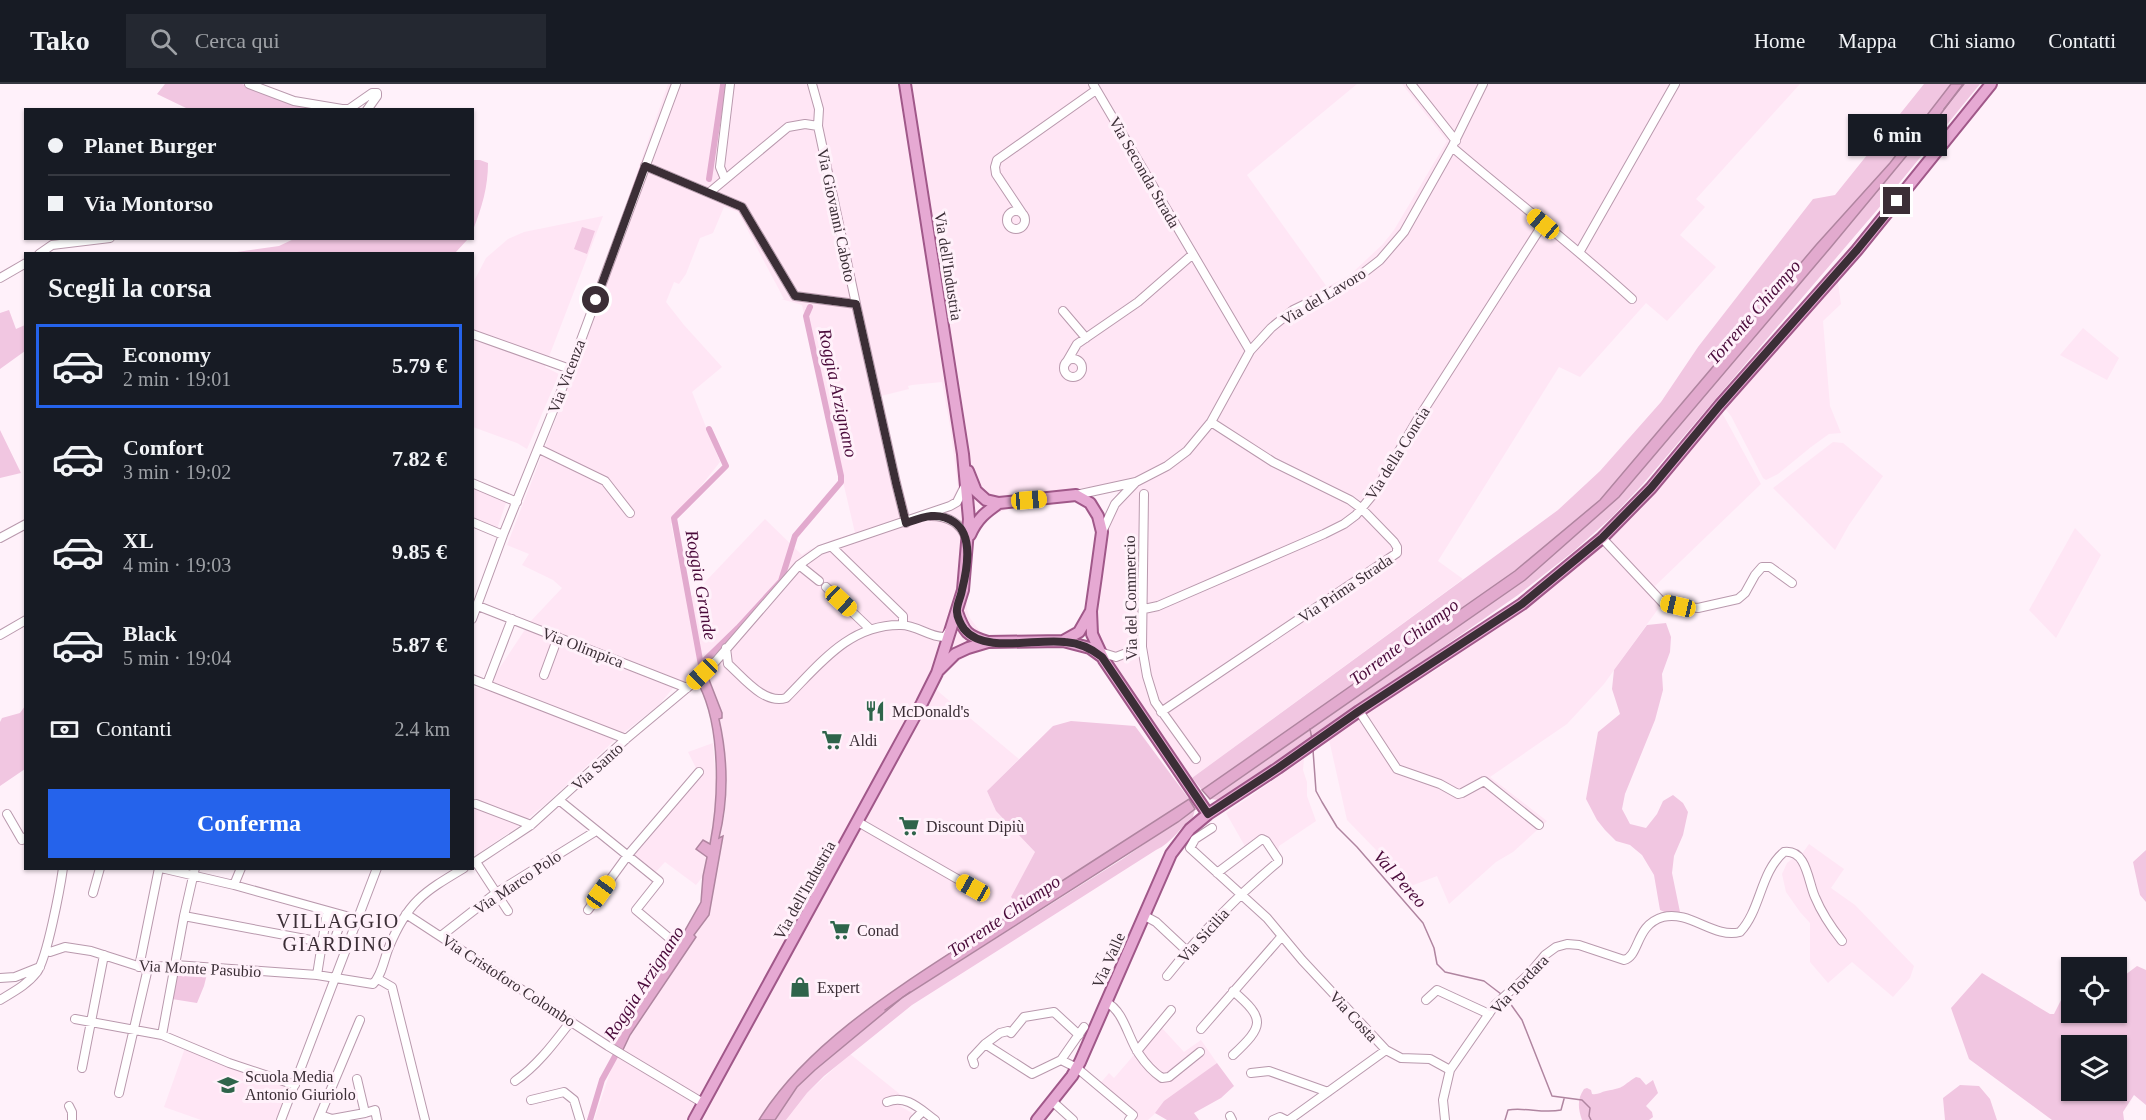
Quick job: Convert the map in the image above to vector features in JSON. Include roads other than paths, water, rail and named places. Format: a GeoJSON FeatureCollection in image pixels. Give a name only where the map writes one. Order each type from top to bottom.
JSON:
{"type":"FeatureCollection","features":[{"type":"Feature","properties":{"kind":"main road","name":"Via dell'Industria"},"geometry":{"type":"LineString","coordinates":[[694,1120],[922,704],[937,673],[957,611],[965,576],[969,519],[963,454],[905,84]]}},
{"type":"Feature","properties":{"kind":"main road","name":"Via Valle"},"geometry":{"type":"LineString","coordinates":[[1037,1120],[1077,1068],[1171,854],[1190,830],[1208,814],[1359,711],[1522,604],[1602,538],[1651,488],[1720,405],[1857,250],[1991,84]]}},
{"type":"Feature","properties":{"kind":"main road","name":"Via dell'Industria"},"geometry":{"type":"LineString","coordinates":[[963,454],[976,490],[986,500],[999,503]]}},
{"type":"Feature","properties":{"kind":"main road"},"geometry":{"type":"LineString","coordinates":[[999,503],[1076,495],[1090,503],[1098,516],[1102,532],[1091,610],[1079,632],[1063,641]]}},
{"type":"Feature","properties":{"kind":"main road","name":"Via dell'Industria"},"geometry":{"type":"LineString","coordinates":[[967,542],[975,524],[999,503]]}},
{"type":"Feature","properties":{"kind":"main road","name":"Via del Commercio"},"geometry":{"type":"LineString","coordinates":[[1091,610],[1092,634],[1101,655],[1208,814]]}},
{"type":"Feature","properties":{"kind":"main road"},"geometry":{"type":"LineString","coordinates":[[957,611],[962,627],[973,638],[988,642]]}},
{"type":"Feature","properties":{"kind":"main road","name":"Via dell'Industria"},"geometry":{"type":"LineString","coordinates":[[937,673],[955,654],[988,642],[1063,641],[1090,648],[1101,655]]}},
{"type":"Feature","properties":{"kind":"street"},"geometry":{"type":"LineString","coordinates":[[249,84],[294,101],[336,108]]}},
{"type":"Feature","properties":{"kind":"street","name":"Via Vicenza"},"geometry":{"type":"LineString","coordinates":[[476,601],[570,369],[676,84]]}},
{"type":"Feature","properties":{"kind":"street"},"geometry":{"type":"LineString","coordinates":[[725,179],[720,167],[730,84]]}},
{"type":"Feature","properties":{"kind":"street","name":"Via Giovanni Caboto"},"geometry":{"type":"LineString","coordinates":[[812,84],[819,109],[818,126],[856,304],[906,523]]}},
{"type":"Feature","properties":{"kind":"street"},"geometry":{"type":"LineString","coordinates":[[1411,84],[1454,144],[1543,224],[1580,251],[1632,299]]}},
{"type":"Feature","properties":{"kind":"street","name":"Via del Lavoro"},"geometry":{"type":"LineString","coordinates":[[1076,495],[1136,482],[1167,466],[1187,451],[1211,422],[1250,351],[1271,328],[1293,310],[1353,281],[1380,260],[1404,232],[1454,144],[1483,84]]}},
{"type":"Feature","properties":{"kind":"street"},"geometry":{"type":"LineString","coordinates":[[1580,251],[1675,84]]}},
{"type":"Feature","properties":{"kind":"street","name":"Via Seconda Strada"},"geometry":{"type":"LineString","coordinates":[[1024,216],[996,174],[994,167],[997,160],[1095,87],[1250,351]]}},
{"type":"Feature","properties":{"kind":"street"},"geometry":{"type":"LineString","coordinates":[[350,108],[372,93],[377,93],[368,108]]}},
{"type":"Feature","properties":{"kind":"street","name":"Via Giovanni Caboto"},"geometry":{"type":"LineString","coordinates":[[710,192],[788,127],[805,124],[818,126]]}},
{"type":"Feature","properties":{"kind":"street"},"geometry":{"type":"LineString","coordinates":[[645,166],[742,207],[795,296],[856,304]]}},
{"type":"Feature","properties":{"kind":"street"},"geometry":{"type":"LineString","coordinates":[[1007,217],[1014,211],[1020,212],[1024,216],[1024,224],[1017,229],[1009,226],[1007,217],[1010,196]]}},
{"type":"Feature","properties":{"kind":"street","name":"Via della Concia"},"geometry":{"type":"LineString","coordinates":[[1144,609],[1158,606],[1324,534],[1344,524],[1362,509],[1375,492],[1416,422],[1543,224]]}},
{"type":"Feature","properties":{"kind":"street"},"geometry":{"type":"LineString","coordinates":[[42,252],[52,245],[86,240]]}},
{"type":"Feature","properties":{"kind":"street"},"geometry":{"type":"LineString","coordinates":[[1077,344],[1076,354],[1081,364],[1081,372],[1071,377],[1064,372],[1066,363],[1077,344],[1138,302],[1193,254]]}},
{"type":"Feature","properties":{"kind":"street"},"geometry":{"type":"LineString","coordinates":[[0,278],[24,263]]}},
{"type":"Feature","properties":{"kind":"street"},"geometry":{"type":"LineString","coordinates":[[1063,311],[1086,338]]}},
{"type":"Feature","properties":{"kind":"street"},"geometry":{"type":"LineString","coordinates":[[474,335],[570,369]]}},
{"type":"Feature","properties":{"kind":"street"},"geometry":{"type":"LineString","coordinates":[[1066,363],[1074,359],[1081,364]]}},
{"type":"Feature","properties":{"kind":"street","name":"Via Prima Strada"},"geometry":{"type":"LineString","coordinates":[[1161,712],[1397,553],[1398,547],[1394,542],[1350,500],[1273,462],[1211,422]]}},
{"type":"Feature","properties":{"kind":"street"},"geometry":{"type":"LineString","coordinates":[[539,449],[605,481],[630,513]]}},
{"type":"Feature","properties":{"kind":"street","name":"Via del Lavoro"},"geometry":{"type":"LineString","coordinates":[[1102,532],[1115,504],[1136,482]]}},
{"type":"Feature","properties":{"kind":"street"},"geometry":{"type":"LineString","coordinates":[[474,484],[517,502]]}},
{"type":"Feature","properties":{"kind":"street","name":"Via Santo"},"geometry":{"type":"LineString","coordinates":[[474,863],[531,825],[626,739],[687,688],[716,661],[799,565],[820,550],[926,516],[957,502],[965,484]]}},
{"type":"Feature","properties":{"kind":"street","name":"Via del Commercio"},"geometry":{"type":"LineString","coordinates":[[1144,494],[1142,647],[1147,676],[1155,702],[1196,759]]}},
{"type":"Feature","properties":{"kind":"street"},"geometry":{"type":"LineString","coordinates":[[926,516],[945,516],[952,520],[959,525],[967,542]]}},
{"type":"Feature","properties":{"kind":"street"},"geometry":{"type":"LineString","coordinates":[[474,523],[503,535]]}},
{"type":"Feature","properties":{"kind":"street"},"geometry":{"type":"LineString","coordinates":[[0,538],[24,525]]}},
{"type":"Feature","properties":{"kind":"street"},"geometry":{"type":"LineString","coordinates":[[1602,538],[1663,603],[1698,608],[1738,599],[1745,593],[1762,567],[1770,567],[1792,584]]}},
{"type":"Feature","properties":{"kind":"street"},"geometry":{"type":"LineString","coordinates":[[832,547],[903,616],[903,625]]}},
{"type":"Feature","properties":{"kind":"street"},"geometry":{"type":"LineString","coordinates":[[799,565],[819,581]]}},
{"type":"Feature","properties":{"kind":"street"},"geometry":{"type":"LineString","coordinates":[[826,587],[870,629]]}},
{"type":"Feature","properties":{"kind":"street","name":"Via Olimpica"},"geometry":{"type":"LineString","coordinates":[[476,601],[512,619],[687,688]]}},
{"type":"Feature","properties":{"kind":"street"},"geometry":{"type":"LineString","coordinates":[[487,684],[512,619]]}},
{"type":"Feature","properties":{"kind":"street"},"geometry":{"type":"LineString","coordinates":[[0,635],[24,621]]}},
{"type":"Feature","properties":{"kind":"street"},"geometry":{"type":"LineString","coordinates":[[716,661],[723,660],[766,697],[778,700],[786,698],[841,643],[857,633],[903,625],[945,637],[953,624]]}},
{"type":"Feature","properties":{"kind":"street"},"geometry":{"type":"LineString","coordinates":[[544,675],[558,637]]}},
{"type":"Feature","properties":{"kind":"street"},"geometry":{"type":"LineString","coordinates":[[1101,655],[1120,656],[1142,647]]}},
{"type":"Feature","properties":{"kind":"street"},"geometry":{"type":"LineString","coordinates":[[726,648],[728,664]]}},
{"type":"Feature","properties":{"kind":"street"},"geometry":{"type":"LineString","coordinates":[[1114,676],[1115,666],[1120,656]]}},
{"type":"Feature","properties":{"kind":"street"},"geometry":{"type":"LineString","coordinates":[[474,680],[626,739]]}},
{"type":"Feature","properties":{"kind":"street"},"geometry":{"type":"LineString","coordinates":[[1359,711],[1397,769],[1440,784],[1458,794],[1484,781],[1539,825]]}},
{"type":"Feature","properties":{"kind":"street"},"geometry":{"type":"LineString","coordinates":[[588,910],[628,855],[699,772]]}},
{"type":"Feature","properties":{"kind":"street"},"geometry":{"type":"LineString","coordinates":[[559,800],[659,881],[636,910],[668,936]]}},
{"type":"Feature","properties":{"kind":"street"},"geometry":{"type":"LineString","coordinates":[[476,804],[531,825]]}},
{"type":"Feature","properties":{"kind":"street"},"geometry":{"type":"LineString","coordinates":[[7,814],[22,840],[24,838]]}},
{"type":"Feature","properties":{"kind":"street"},"geometry":{"type":"LineString","coordinates":[[858,822],[973,888]]}},
{"type":"Feature","properties":{"kind":"street","name":"Via Costa"},"geometry":{"type":"LineString","coordinates":[[1212,828],[1195,839],[1190,848],[1267,918],[1386,1050],[1401,1059],[1430,1059],[1450,1070]]}},
{"type":"Feature","properties":{"kind":"street","name":"Via Marco Polo"},"geometry":{"type":"LineString","coordinates":[[441,936],[496,893],[596,831]]}},
{"type":"Feature","properties":{"kind":"street"},"geometry":{"type":"LineString","coordinates":[[1217,873],[1262,839],[1266,841],[1277,856],[1278,862],[1240,895]]}},
{"type":"Feature","properties":{"kind":"street","name":"Via Tordara"},"geometry":{"type":"LineString","coordinates":[[1450,1070],[1495,1005],[1556,947],[1567,944],[1579,945],[1624,960],[1630,959],[1646,927],[1654,920],[1675,915],[1728,934],[1740,933],[1746,926],[1763,884],[1779,856],[1784,852],[1795,853],[1808,871],[1814,896],[1828,923],[1842,940]]}},
{"type":"Feature","properties":{"kind":"street"},"geometry":{"type":"LineString","coordinates":[[474,863],[508,911]]}},
{"type":"Feature","properties":{"kind":"street"},"geometry":{"type":"LineString","coordinates":[[0,1000],[24,986],[40,967],[60,890],[63,870]]}},
{"type":"Feature","properties":{"kind":"street"},"geometry":{"type":"LineString","coordinates":[[93,893],[99,870]]}},
{"type":"Feature","properties":{"kind":"street"},"geometry":{"type":"LineString","coordinates":[[119,1093],[134,1030],[160,870]]}},
{"type":"Feature","properties":{"kind":"street"},"geometry":{"type":"LineString","coordinates":[[177,870],[194,872],[357,919]]}},
{"type":"Feature","properties":{"kind":"street"},"geometry":{"type":"LineString","coordinates":[[234,885],[240,870]]}},
{"type":"Feature","properties":{"kind":"street"},"geometry":{"type":"LineString","coordinates":[[281,1120],[376,870]]}},
{"type":"Feature","properties":{"kind":"street"},"geometry":{"type":"LineString","coordinates":[[336,977],[367,985],[378,980],[390,945],[415,902],[427,891],[461,870]]}},
{"type":"Feature","properties":{"kind":"street"},"geometry":{"type":"LineString","coordinates":[[162,1035],[194,872]]}},
{"type":"Feature","properties":{"kind":"street","name":"Via Sicilia"},"geometry":{"type":"LineString","coordinates":[[1167,976],[1187,951],[1240,895]]}},
{"type":"Feature","properties":{"kind":"street"},"geometry":{"type":"LineString","coordinates":[[317,975],[327,912]]}},
{"type":"Feature","properties":{"kind":"street","name":"Via Cristoforo Colombo"},"geometry":{"type":"LineString","coordinates":[[406,914],[608,1046],[703,1103]]}},
{"type":"Feature","properties":{"kind":"street"},"geometry":{"type":"LineString","coordinates":[[184,916],[348,947]]}},
{"type":"Feature","properties":{"kind":"street"},"geometry":{"type":"LineString","coordinates":[[333,944],[343,916]]}},
{"type":"Feature","properties":{"kind":"street"},"geometry":{"type":"LineString","coordinates":[[1145,916],[1156,922],[1187,951]]}},
{"type":"Feature","properties":{"kind":"street"},"geometry":{"type":"LineString","coordinates":[[1201,1029],[1282,936]]}},
{"type":"Feature","properties":{"kind":"street","name":"Via Monte Pasubio"},"geometry":{"type":"LineString","coordinates":[[50,952],[65,947],[144,967],[175,964],[336,977]]}},
{"type":"Feature","properties":{"kind":"street"},"geometry":{"type":"LineString","coordinates":[[82,1068],[104,956]]}},
{"type":"Feature","properties":{"kind":"street"},"geometry":{"type":"LineString","coordinates":[[0,978],[15,977],[40,967]]}},
{"type":"Feature","properties":{"kind":"street"},"geometry":{"type":"LineString","coordinates":[[378,980],[392,987],[425,1120]]}},
{"type":"Feature","properties":{"kind":"street"},"geometry":{"type":"LineString","coordinates":[[1426,1000],[1437,990],[1489,1014]]}},
{"type":"Feature","properties":{"kind":"street"},"geometry":{"type":"LineString","coordinates":[[1233,991],[1255,1013],[1258,1023],[1252,1036],[1233,1055]]}},
{"type":"Feature","properties":{"kind":"street"},"geometry":{"type":"LineString","coordinates":[[1106,1002],[1112,1005],[1137,1051],[1162,1078],[1169,1077],[1200,1052]]}},
{"type":"Feature","properties":{"kind":"street"},"geometry":{"type":"LineString","coordinates":[[1137,1051],[1171,1010]]}},
{"type":"Feature","properties":{"kind":"street"},"geometry":{"type":"LineString","coordinates":[[974,1064],[972,1058],[985,1044],[1000,1033],[1008,1031],[1011,1033],[1024,1017],[1053,1012],[1079,1035]]}},
{"type":"Feature","properties":{"kind":"street"},"geometry":{"type":"LineString","coordinates":[[75,1019],[162,1035],[229,1063],[295,1085]]}},
{"type":"Feature","properties":{"kind":"street"},"geometry":{"type":"LineString","coordinates":[[360,1020],[319,1118],[333,1119],[375,1110],[377,1120]]}},
{"type":"Feature","properties":{"kind":"street"},"geometry":{"type":"LineString","coordinates":[[515,1081],[548,1050],[571,1021]]}},
{"type":"Feature","properties":{"kind":"street"},"geometry":{"type":"LineString","coordinates":[[985,1044],[1032,1074],[1061,1060],[1084,1027]]}},
{"type":"Feature","properties":{"kind":"street"},"geometry":{"type":"LineString","coordinates":[[1273,1120],[1280,1117],[1288,1120],[1386,1050]]}},
{"type":"Feature","properties":{"kind":"street"},"geometry":{"type":"LineString","coordinates":[[1061,1060],[1077,1068],[1133,1115],[1129,1120]]}},
{"type":"Feature","properties":{"kind":"street"},"geometry":{"type":"LineString","coordinates":[[1445,1120],[1443,1100],[1450,1070]]}},
{"type":"Feature","properties":{"kind":"street"},"geometry":{"type":"LineString","coordinates":[[1251,1073],[1269,1071],[1328,1092]]}},
{"type":"Feature","properties":{"kind":"street"},"geometry":{"type":"LineString","coordinates":[[357,1079],[364,1113]]}},
{"type":"Feature","properties":{"kind":"street"},"geometry":{"type":"LineString","coordinates":[[531,1100],[564,1092],[574,1100],[579,1120]]}},
{"type":"Feature","properties":{"kind":"street"},"geometry":{"type":"LineString","coordinates":[[887,1102],[900,1099],[909,1101],[935,1120]]}},
{"type":"Feature","properties":{"kind":"street"},"geometry":{"type":"LineString","coordinates":[[1052,1101],[1073,1120]]}},
{"type":"Feature","properties":{"kind":"street"},"geometry":{"type":"LineString","coordinates":[[69,1106],[72,1120]]}},
{"type":"Feature","properties":{"kind":"street"},"geometry":{"type":"LineString","coordinates":[[915,1120],[923,1111]]}},
{"type":"Feature","properties":{"kind":"waterway","name":"Torrente Chiampo"},"geometry":{"type":"LineString","coordinates":[[1944,109],[1964,84]]}},
{"type":"Feature","properties":{"kind":"waterway","name":"Roggia Grande"},"geometry":{"type":"LineString","coordinates":[[709,179],[723,85]]}},
{"type":"Feature","properties":{"kind":"waterway","name":"Roggia Arzignano"},"geometry":{"type":"LineString","coordinates":[[701,664],[781,581],[795,536],[841,482],[806,316],[810,307]]}},
{"type":"Feature","properties":{"kind":"waterway","name":"Roggia Grande"},"geometry":{"type":"LineString","coordinates":[[705,687],[674,518],[726,466],[709,429]]}},
{"type":"Feature","properties":{"kind":"waterway","name":"Val Pereo"},"geometry":{"type":"LineString","coordinates":[[1310,729],[1312,739]]}},
{"type":"Feature","properties":{"kind":"waterway","name":"Val Pereo"},"geometry":{"type":"LineString","coordinates":[[1313,750],[1316,791],[1322,802],[1337,827],[1423,923],[1434,948],[1437,964],[1445,972],[1484,981],[1501,994]]}},
{"type":"Feature","properties":{"kind":"waterway","name":"Torrente Chiampo"},"geometry":{"type":"LineString","coordinates":[[885,1010],[910,992]]}},
{"type":"Feature","properties":{"kind":"waterway","name":"Val Pereo"},"geometry":{"type":"LineString","coordinates":[[1507,999],[1522,1020],[1552,1096],[1582,1100],[1590,1108],[1591,1120]]}},
{"type":"Feature","properties":{"kind":"waterway","name":"Roggia Arzignano"},"geometry":{"type":"LineString","coordinates":[[590,1120],[602,1080],[619,1049]]}},
{"type":"Feature","properties":{"kind":"waterway"},"geometry":{"type":"LineString","coordinates":[[1505,1120],[1508,1110],[1561,1110],[1564,1099]]}},
{"type":"Feature","properties":{"kind":"place","name":"McDonald's"},"geometry":{"type":"Point","coordinates":[875,711]}},
{"type":"Feature","properties":{"kind":"place","name":"Aldi"},"geometry":{"type":"Point","coordinates":[832,740]}},
{"type":"Feature","properties":{"kind":"place","name":"Discount Dipiù"},"geometry":{"type":"Point","coordinates":[909,826]}},
{"type":"Feature","properties":{"kind":"place","name":"Conad"},"geometry":{"type":"Point","coordinates":[840,930]}},
{"type":"Feature","properties":{"kind":"place","name":"Expert"},"geometry":{"type":"Point","coordinates":[800,987]}},
{"type":"Feature","properties":{"kind":"place","name":"Scuola Media Antonio Giuriolo"},"geometry":{"type":"Point","coordinates":[228,1085]}},
{"type":"Feature","properties":{"kind":"district","name":"VILLAGGIO GIARDINO"},"geometry":{"type":"Point","coordinates":[338,932]}}]}
